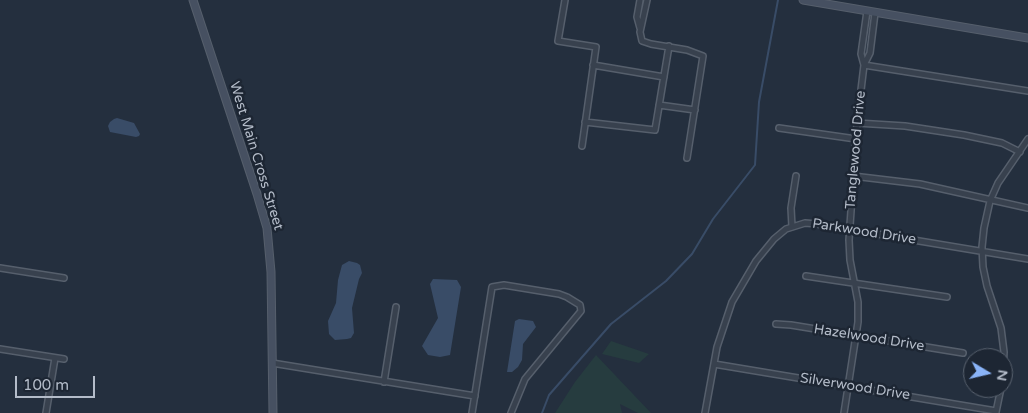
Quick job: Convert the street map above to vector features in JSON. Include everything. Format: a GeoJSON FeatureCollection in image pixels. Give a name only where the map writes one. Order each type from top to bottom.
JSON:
{"type":"FeatureCollection","features":[{"type":"Feature","properties":{"kind":"main road","name":"West Main Cross Street"},"geometry":{"type":"LineString","coordinates":[[193,0],[267,228],[271,272],[272,413]]}},
{"type":"Feature","properties":{"kind":"main road"},"geometry":{"type":"LineString","coordinates":[[803,0],[1028,38]]}},
{"type":"Feature","properties":{"kind":"street"},"geometry":{"type":"LineString","coordinates":[[565,0],[558,41],[596,47],[582,146]]}},
{"type":"Feature","properties":{"kind":"street"},"geometry":{"type":"LineString","coordinates":[[640,0],[637,17],[642,41],[687,50],[702,54],[703,56],[687,158]]}},
{"type":"Feature","properties":{"kind":"street"},"geometry":{"type":"LineString","coordinates":[[640,28],[647,0]]}},
{"type":"Feature","properties":{"kind":"street","name":"Tanglewood Drive"},"geometry":{"type":"LineString","coordinates":[[864,65],[861,54],[867,11]]}},
{"type":"Feature","properties":{"kind":"street","name":"Tanglewood Drive"},"geometry":{"type":"LineString","coordinates":[[844,413],[857,336],[858,310],[850,260],[850,229],[857,123],[864,65],[870,52],[875,13]]}},
{"type":"Feature","properties":{"kind":"street"},"geometry":{"type":"LineString","coordinates":[[585,122],[655,130],[669,46]]}},
{"type":"Feature","properties":{"kind":"street"},"geometry":{"type":"LineString","coordinates":[[593,65],[664,77]]}},
{"type":"Feature","properties":{"kind":"street"},"geometry":{"type":"LineString","coordinates":[[864,65],[1028,91]]}},
{"type":"Feature","properties":{"kind":"street"},"geometry":{"type":"LineString","coordinates":[[659,105],[695,110]]}},
{"type":"Feature","properties":{"kind":"street"},"geometry":{"type":"LineString","coordinates":[[857,123],[905,126],[964,135],[1002,143],[1020,152]]}},
{"type":"Feature","properties":{"kind":"street"},"geometry":{"type":"LineString","coordinates":[[778,128],[856,139]]}},
{"type":"Feature","properties":{"kind":"street"},"geometry":{"type":"LineString","coordinates":[[1004,348],[1001,328],[985,279],[982,251],[984,228],[990,200],[1002,176],[1028,139]]}},
{"type":"Feature","properties":{"kind":"street"},"geometry":{"type":"LineString","coordinates":[[792,227],[791,208],[796,176]]}},
{"type":"Feature","properties":{"kind":"street"},"geometry":{"type":"LineString","coordinates":[[854,176],[920,184],[1028,208]]}},
{"type":"Feature","properties":{"kind":"street","name":"Parkwood Drive"},"geometry":{"type":"LineString","coordinates":[[705,413],[723,324],[743,281],[756,261],[779,234],[792,227],[809,223],[1028,259]]}},
{"type":"Feature","properties":{"kind":"street"},"geometry":{"type":"LineString","coordinates":[[0,268],[64,278]]}},
{"type":"Feature","properties":{"kind":"street"},"geometry":{"type":"LineString","coordinates":[[806,276],[947,297]]}},
{"type":"Feature","properties":{"kind":"street"},"geometry":{"type":"LineString","coordinates":[[472,413],[492,287],[504,285],[567,297],[580,306],[581,311],[525,379],[511,413]]}},
{"type":"Feature","properties":{"kind":"street"},"geometry":{"type":"LineString","coordinates":[[384,382],[396,307]]}},
{"type":"Feature","properties":{"kind":"street","name":"Hazelwood Drive"},"geometry":{"type":"LineString","coordinates":[[776,324],[963,353]]}},
{"type":"Feature","properties":{"kind":"street"},"geometry":{"type":"LineString","coordinates":[[0,349],[64,359]]}},
{"type":"Feature","properties":{"kind":"street"},"geometry":{"type":"LineString","coordinates":[[46,413],[55,358]]}},
{"type":"Feature","properties":{"kind":"street"},"geometry":{"type":"LineString","coordinates":[[272,363],[475,396]]}},
{"type":"Feature","properties":{"kind":"street","name":"Silverwood Drive"},"geometry":{"type":"LineString","coordinates":[[714,364],[996,412]]}},
{"type":"Feature","properties":{"kind":"street"},"geometry":{"type":"LineString","coordinates":[[996,412],[998,398]]}},
{"type":"Feature","properties":{"kind":"green space"},"geometry":{"type":"Polygon","coordinates":[[[611,341],[649,354],[639,363],[602,354],[611,341]]]}},
{"type":"Feature","properties":{"kind":"green space"},"geometry":{"type":"Polygon","coordinates":[[[596,355],[651,413],[638,413],[620,404],[622,413],[555,413],[575,382],[596,355]]]}},
{"type":"Feature","properties":{"kind":"water"},"geometry":{"type":"Polygon","coordinates":[[[117,118],[134,123],[140,134],[139,136],[110,132],[108,126],[110,122],[117,118]]]}},
{"type":"Feature","properties":{"kind":"water"},"geometry":{"type":"Polygon","coordinates":[[[349,261],[360,265],[362,273],[352,308],[354,333],[351,338],[335,340],[329,334],[328,321],[336,303],[338,280],[342,265],[349,261]]]}},
{"type":"Feature","properties":{"kind":"water"},"geometry":{"type":"Polygon","coordinates":[[[433,279],[457,280],[461,287],[450,355],[440,357],[428,355],[422,346],[438,318],[430,284],[433,279]]]}},
{"type":"Feature","properties":{"kind":"water"},"geometry":{"type":"Polygon","coordinates":[[[519,319],[533,321],[536,327],[523,344],[522,360],[518,367],[512,372],[507,372],[515,321],[519,319]]]}},
{"type":"Feature","properties":{"kind":"waterway"},"geometry":{"type":"LineString","coordinates":[[542,413],[549,395],[611,324],[666,281],[692,254],[713,219],[755,165],[759,102],[778,0]]}}]}
